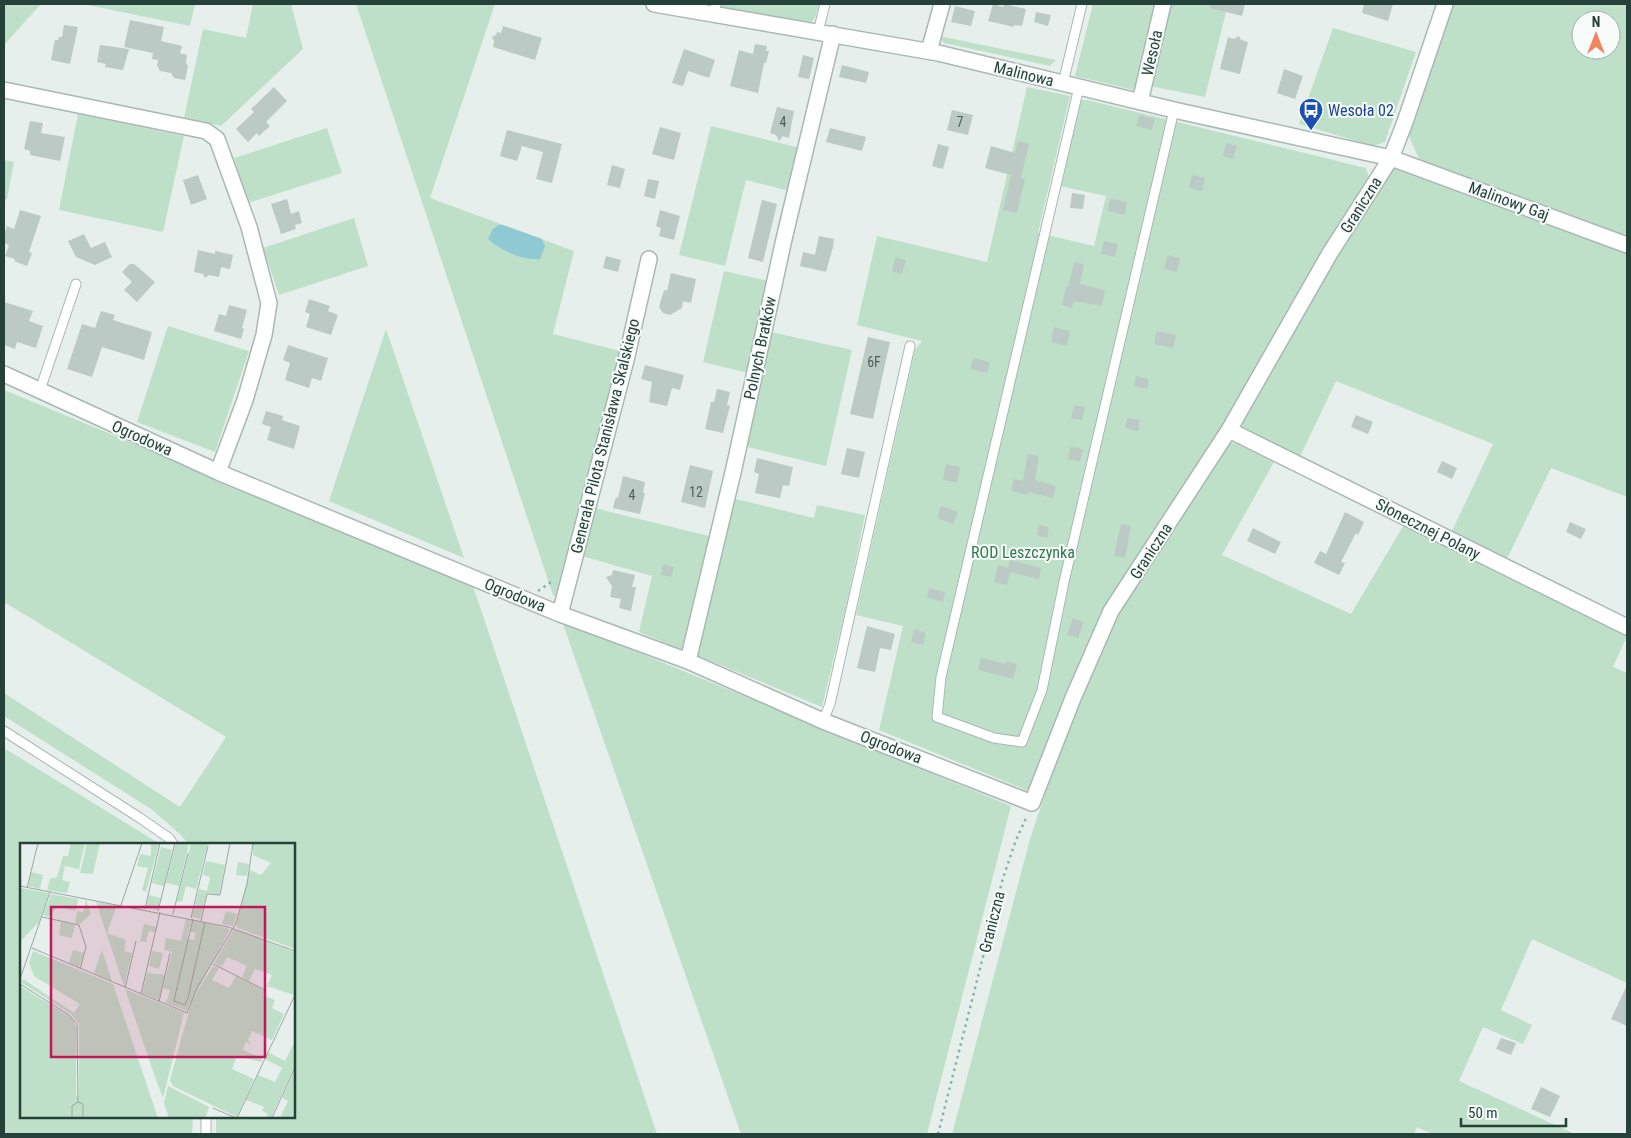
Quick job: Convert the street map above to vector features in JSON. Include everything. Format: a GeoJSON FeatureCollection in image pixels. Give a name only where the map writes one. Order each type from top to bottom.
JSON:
{"type":"FeatureCollection","features":[{"type":"Feature","properties":{"kind":"street","name":"Malinowa"},"geometry":{"type":"LineString","coordinates":[[654,4],[715,9],[826,33],[929,51],[1174,110],[1391,158]]}},
{"type":"Feature","properties":{"kind":"street"},"geometry":{"type":"LineString","coordinates":[[929,51],[942,4]]}},
{"type":"Feature","properties":{"kind":"street","name":"Wesoła"},"geometry":{"type":"LineString","coordinates":[[1140,102],[1163,4]]}},
{"type":"Feature","properties":{"kind":"street","name":"Graniczna"},"geometry":{"type":"LineString","coordinates":[[1032,803],[1073,698],[1111,611],[1229,430],[1330,253],[1391,158],[1445,4]]}},
{"type":"Feature","properties":{"kind":"street","name":"Polnych Bratków"},"geometry":{"type":"LineString","coordinates":[[688,661],[734,468],[826,33]]}},
{"type":"Feature","properties":{"kind":"street"},"geometry":{"type":"LineString","coordinates":[[4,90],[206,131],[217,138],[249,227],[269,303],[264,335],[245,400],[218,472]]}},
{"type":"Feature","properties":{"kind":"street","name":"Malinowy Gaj"},"geometry":{"type":"LineString","coordinates":[[1391,158],[1627,245]]}},
{"type":"Feature","properties":{"kind":"street","name":"Generała Pilota Stanisława Skalskiego"},"geometry":{"type":"LineString","coordinates":[[560,614],[626,360],[649,259]]}},
{"type":"Feature","properties":{"kind":"street","name":"Ogrodowa"},"geometry":{"type":"LineString","coordinates":[[4,374],[218,472],[560,614],[688,661],[823,721],[1032,803]]}},
{"type":"Feature","properties":{"kind":"street","name":"Słonecznej Polany"},"geometry":{"type":"LineString","coordinates":[[1229,430],[1627,628]]}},
{"type":"Feature","properties":{"kind":"lane"},"geometry":{"type":"LineString","coordinates":[[825,4],[826,33]]}},
{"type":"Feature","properties":{"kind":"lane"},"geometry":{"type":"LineString","coordinates":[[1063,83],[1082,4]]}},
{"type":"Feature","properties":{"kind":"lane"},"geometry":{"type":"LineString","coordinates":[[1080,87],[941,677],[937,717],[957,726],[994,738],[1022,742],[1042,690],[1068,563],[1174,110]]}},
{"type":"Feature","properties":{"kind":"lane"},"geometry":{"type":"LineString","coordinates":[[40,390],[76,284]]}},
{"type":"Feature","properties":{"kind":"lane"},"geometry":{"type":"LineString","coordinates":[[823,721],[830,704],[910,346]]}},
{"type":"Feature","properties":{"kind":"lane"},"geometry":{"type":"LineString","coordinates":[[4,731],[140,818],[169,838],[172,843]]}},
{"type":"Feature","properties":{"kind":"lane"},"geometry":{"type":"LineString","coordinates":[[206,1118],[206,1134]]}},
{"type":"Feature","properties":{"kind":"path"},"geometry":{"type":"LineString","coordinates":[[524,599],[572,566]]}},
{"type":"Feature","properties":{"kind":"path","name":"Graniczna"},"geometry":{"type":"LineString","coordinates":[[938,1134],[1003,878],[1016,840],[1032,803]]}},
{"type":"Feature","properties":{"kind":"green space"},"geometry":{"type":"Polygon","coordinates":[[[4,4],[41,4],[4,45],[4,4]]]}},
{"type":"Feature","properties":{"kind":"green space"},"geometry":{"type":"Polygon","coordinates":[[[83,4],[195,4],[190,26],[83,4]]]}},
{"type":"Feature","properties":{"kind":"green space"},"geometry":{"type":"Polygon","coordinates":[[[253,4],[291,4],[303,49],[221,126],[184,118],[203,29],[246,38],[253,4]]]}},
{"type":"Feature","properties":{"kind":"green space"},"geometry":{"type":"Polygon","coordinates":[[[356,4],[495,4],[430,198],[574,251],[553,334],[620,351],[560,599],[553,595],[356,4]]]}},
{"type":"Feature","properties":{"kind":"green space"},"geometry":{"type":"Polygon","coordinates":[[[722,4],[819,4],[815,18],[809,24],[721,7],[722,4]]]}},
{"type":"Feature","properties":{"kind":"green space"},"geometry":{"type":"Polygon","coordinates":[[[1093,4],[1156,4],[1134,90],[1075,76],[1093,4]]]}},
{"type":"Feature","properties":{"kind":"green space"},"geometry":{"type":"Polygon","coordinates":[[[1170,4],[1228,4],[1205,97],[1150,86],[1170,4]]]}},
{"type":"Feature","properties":{"kind":"green space"},"geometry":{"type":"Polygon","coordinates":[[[1454,4],[1627,4],[1627,236],[1420,161],[1408,134],[1454,4]]]}},
{"type":"Feature","properties":{"kind":"green space"},"geometry":{"type":"Polygon","coordinates":[[[1333,28],[1416,52],[1385,142],[1373,146],[1299,124],[1333,28]]]}},
{"type":"Feature","properties":{"kind":"green space"},"geometry":{"type":"Polygon","coordinates":[[[939,36],[1056,60],[1050,66],[944,43],[939,36]]]}},
{"type":"Feature","properties":{"kind":"green space","name":"ROD Leszczynka"},"geometry":{"type":"Polygon","coordinates":[[[1027,87],[1070,96],[1038,233],[1094,246],[1106,196],[1060,186],[1081,100],[1366,168],[1369,178],[1253,382],[1147,544],[1031,792],[879,730],[903,626],[856,615],[915,350],[922,341],[857,325],[877,236],[987,262],[1027,87]]]}},
{"type":"Feature","properties":{"kind":"green space"},"geometry":{"type":"Polygon","coordinates":[[[78,114],[184,136],[163,232],[59,210],[78,114]]]}},
{"type":"Feature","properties":{"kind":"green space"},"geometry":{"type":"Polygon","coordinates":[[[711,126],[800,148],[790,191],[746,180],[725,266],[679,255],[711,126]]]}},
{"type":"Feature","properties":{"kind":"green space"},"geometry":{"type":"Polygon","coordinates":[[[327,128],[342,173],[248,203],[234,158],[327,128]]]}},
{"type":"Feature","properties":{"kind":"green space"},"geometry":{"type":"Polygon","coordinates":[[[4,160],[14,162],[7,199],[4,201],[4,160]]]}},
{"type":"Feature","properties":{"kind":"green space"},"geometry":{"type":"Polygon","coordinates":[[[1392,168],[1627,254],[1627,497],[1551,468],[1506,561],[1451,533],[1493,444],[1336,381],[1300,457],[1245,432],[1242,424],[1279,360],[1286,337],[1392,168]]]}},
{"type":"Feature","properties":{"kind":"green space"},"geometry":{"type":"Polygon","coordinates":[[[354,218],[368,266],[279,295],[263,248],[354,218]]]}},
{"type":"Feature","properties":{"kind":"green space"},"geometry":{"type":"Polygon","coordinates":[[[724,271],[769,281],[748,373],[703,362],[724,271]]]}},
{"type":"Feature","properties":{"kind":"green space"},"geometry":{"type":"Polygon","coordinates":[[[168,326],[249,351],[215,452],[137,422],[168,326]]]}},
{"type":"Feature","properties":{"kind":"green space"},"geometry":{"type":"Polygon","coordinates":[[[386,329],[464,558],[329,501],[386,329]]]}},
{"type":"Feature","properties":{"kind":"green space"},"geometry":{"type":"Polygon","coordinates":[[[771,332],[852,350],[826,466],[744,446],[771,332]]]}},
{"type":"Feature","properties":{"kind":"green space"},"geometry":{"type":"Polygon","coordinates":[[[4,390],[472,583],[657,1134],[216,1134],[216,1118],[295,1118],[295,843],[187,843],[181,835],[151,809],[4,716],[4,693],[180,807],[226,737],[4,602],[4,390]]]}},
{"type":"Feature","properties":{"kind":"green space"},"geometry":{"type":"Polygon","coordinates":[[[1232,443],[1244,445],[1275,460],[1222,555],[1351,614],[1405,523],[1478,562],[1627,633],[1613,667],[1627,673],[1627,983],[1532,939],[1501,1010],[1532,1025],[1523,1044],[1483,1027],[1459,1081],[1575,1134],[1432,1134],[1417,1127],[1414,1134],[952,1134],[1030,839],[1076,702],[1114,619],[1232,443]]]}},
{"type":"Feature","properties":{"kind":"green space"},"geometry":{"type":"Polygon","coordinates":[[[732,498],[814,518],[817,505],[865,515],[847,603],[822,707],[694,654],[732,498]]]}},
{"type":"Feature","properties":{"kind":"green space"},"geometry":{"type":"Polygon","coordinates":[[[594,508],[709,536],[683,650],[639,632],[652,576],[582,556],[594,508]]]}},
{"type":"Feature","properties":{"kind":"green space"},"geometry":{"type":"Polygon","coordinates":[[[562,621],[1011,806],[927,1134],[741,1134],[562,621]]]}},
{"type":"Feature","properties":{"kind":"green space"},"geometry":{"type":"Polygon","coordinates":[[[4,748],[158,843],[20,843],[20,1118],[193,1118],[192,1134],[4,1134],[4,748]]]}},
{"type":"Feature","properties":{"kind":"water"},"geometry":{"type":"Polygon","coordinates":[[[498,225],[503,225],[542,239],[545,246],[540,259],[526,258],[505,251],[488,239],[493,229],[498,225]]]}},
{"type":"Feature","properties":{"kind":"building"},"geometry":{"type":"Polygon","coordinates":[[[993,4],[1003,7],[1004,4],[1026,9],[1022,26],[1014,25],[1014,27],[988,21],[993,4]]]}},
{"type":"Feature","properties":{"kind":"building"},"geometry":{"type":"Polygon","coordinates":[[[1211,4],[1245,4],[1242,16],[1210,8],[1211,4]]]}},
{"type":"Feature","properties":{"kind":"building"},"geometry":{"type":"Polygon","coordinates":[[[1364,4],[1393,4],[1388,21],[1362,13],[1364,4]]]}},
{"type":"Feature","properties":{"kind":"building"},"geometry":{"type":"Polygon","coordinates":[[[955,6],[975,11],[971,26],[951,22],[955,6]]]}},
{"type":"Feature","properties":{"kind":"building"},"geometry":{"type":"Polygon","coordinates":[[[1036,12],[1051,15],[1048,26],[1034,22],[1036,12]]]}},
{"type":"Feature","properties":{"kind":"building"},"geometry":{"type":"Polygon","coordinates":[[[130,20],[164,27],[161,41],[182,46],[180,53],[187,55],[186,63],[188,66],[185,80],[174,78],[171,73],[160,71],[157,66],[158,60],[152,59],[153,53],[124,47],[130,20]]]}},
{"type":"Feature","properties":{"kind":"building"},"geometry":{"type":"Polygon","coordinates":[[[64,25],[78,27],[70,64],[51,60],[55,40],[62,37],[64,25]]]}},
{"type":"Feature","properties":{"kind":"building"},"geometry":{"type":"Polygon","coordinates":[[[503,26],[542,38],[535,60],[493,47],[494,41],[492,37],[497,32],[501,33],[503,26]]]}},
{"type":"Feature","properties":{"kind":"building"},"geometry":{"type":"Polygon","coordinates":[[[1239,36],[1241,40],[1248,42],[1240,74],[1220,69],[1228,37],[1234,39],[1239,36]]]}},
{"type":"Feature","properties":{"kind":"building"},"geometry":{"type":"Polygon","coordinates":[[[755,44],[767,46],[766,51],[769,51],[766,63],[764,63],[758,93],[730,86],[739,50],[753,54],[755,44]]]}},
{"type":"Feature","properties":{"kind":"building"},"geometry":{"type":"Polygon","coordinates":[[[100,45],[129,49],[123,70],[105,67],[106,64],[97,62],[100,45]]]}},
{"type":"Feature","properties":{"kind":"building"},"geometry":{"type":"Polygon","coordinates":[[[684,49],[715,60],[709,78],[688,71],[683,86],[672,83],[684,49]]]}},
{"type":"Feature","properties":{"kind":"building"},"geometry":{"type":"Polygon","coordinates":[[[803,55],[814,58],[809,79],[798,77],[803,55]]]}},
{"type":"Feature","properties":{"kind":"building"},"geometry":{"type":"Polygon","coordinates":[[[842,65],[869,72],[866,83],[839,77],[842,65]]]}},
{"type":"Feature","properties":{"kind":"building"},"geometry":{"type":"Polygon","coordinates":[[[1284,69],[1303,76],[1295,99],[1277,93],[1284,69]]]}},
{"type":"Feature","properties":{"kind":"building"},"geometry":{"type":"Polygon","coordinates":[[[274,87],[287,101],[266,122],[270,126],[259,136],[257,133],[248,142],[236,129],[254,112],[251,109],[274,87]]]}},
{"type":"Feature","properties":{"kind":"building"},"geometry":{"type":"Polygon","coordinates":[[[777,107],[794,111],[789,138],[783,136],[779,141],[776,135],[770,133],[777,107]]]}},
{"type":"Feature","properties":{"kind":"building"},"geometry":{"type":"Polygon","coordinates":[[[952,110],[973,115],[968,135],[947,130],[952,110]]]}},
{"type":"Feature","properties":{"kind":"building"},"geometry":{"type":"Polygon","coordinates":[[[1139,115],[1155,119],[1152,130],[1136,126],[1139,115]]]}},
{"type":"Feature","properties":{"kind":"building"},"geometry":{"type":"Polygon","coordinates":[[[30,121],[43,123],[41,133],[65,137],[60,161],[30,155],[30,151],[24,149],[30,121]]]}},
{"type":"Feature","properties":{"kind":"building"},"geometry":{"type":"Polygon","coordinates":[[[660,127],[681,133],[674,160],[652,154],[660,127]]]}},
{"type":"Feature","properties":{"kind":"building"},"geometry":{"type":"Polygon","coordinates":[[[830,128],[866,137],[862,151],[826,142],[830,128]]]}},
{"type":"Feature","properties":{"kind":"building"},"geometry":{"type":"Polygon","coordinates":[[[507,130],[562,144],[552,183],[536,179],[543,152],[522,146],[517,161],[500,156],[507,130]]]}},
{"type":"Feature","properties":{"kind":"building"},"geometry":{"type":"Polygon","coordinates":[[[1018,141],[1029,144],[1021,178],[1025,179],[1017,213],[1003,210],[1011,175],[985,168],[991,146],[1015,153],[1018,141]]]}},
{"type":"Feature","properties":{"kind":"building"},"geometry":{"type":"Polygon","coordinates":[[[1226,143],[1237,146],[1233,159],[1223,156],[1226,143]]]}},
{"type":"Feature","properties":{"kind":"building"},"geometry":{"type":"Polygon","coordinates":[[[938,144],[949,147],[943,169],[932,166],[938,144]]]}},
{"type":"Feature","properties":{"kind":"building"},"geometry":{"type":"Polygon","coordinates":[[[612,165],[625,169],[620,188],[607,185],[612,165]]]}},
{"type":"Feature","properties":{"kind":"building"},"geometry":{"type":"Polygon","coordinates":[[[198,175],[207,199],[191,205],[183,180],[198,175]]]}},
{"type":"Feature","properties":{"kind":"building"},"geometry":{"type":"Polygon","coordinates":[[[1192,175],[1205,178],[1202,191],[1189,188],[1192,175]]]}},
{"type":"Feature","properties":{"kind":"building"},"geometry":{"type":"Polygon","coordinates":[[[648,179],[659,181],[655,199],[644,196],[648,179]]]}},
{"type":"Feature","properties":{"kind":"building"},"geometry":{"type":"Polygon","coordinates":[[[1072,193],[1085,195],[1083,209],[1070,208],[1072,193]]]}},
{"type":"Feature","properties":{"kind":"building"},"geometry":{"type":"Polygon","coordinates":[[[287,199],[291,214],[299,211],[302,223],[295,225],[296,229],[281,234],[271,204],[287,199]]]}},
{"type":"Feature","properties":{"kind":"building"},"geometry":{"type":"Polygon","coordinates":[[[1112,199],[1127,202],[1125,215],[1107,211],[1112,199]]]}},
{"type":"Feature","properties":{"kind":"building"},"geometry":{"type":"Polygon","coordinates":[[[762,200],[777,204],[763,262],[748,258],[762,200]]]}},
{"type":"Feature","properties":{"kind":"building"},"geometry":{"type":"Polygon","coordinates":[[[20,210],[41,216],[29,252],[32,253],[27,266],[5,256],[9,245],[4,243],[4,235],[7,226],[14,229],[20,210]]]}},
{"type":"Feature","properties":{"kind":"building"},"geometry":{"type":"Polygon","coordinates":[[[660,210],[680,216],[674,240],[659,236],[661,228],[656,226],[660,210]]]}},
{"type":"Feature","properties":{"kind":"building"},"geometry":{"type":"Polygon","coordinates":[[[84,234],[91,248],[105,242],[112,257],[95,265],[76,257],[68,241],[84,234]]]}},
{"type":"Feature","properties":{"kind":"building"},"geometry":{"type":"Polygon","coordinates":[[[819,236],[834,239],[826,272],[800,266],[803,252],[815,255],[819,236]]]}},
{"type":"Feature","properties":{"kind":"building"},"geometry":{"type":"Polygon","coordinates":[[[1104,241],[1118,244],[1115,257],[1101,254],[1104,241]]]}},
{"type":"Feature","properties":{"kind":"building"},"geometry":{"type":"Polygon","coordinates":[[[198,250],[215,254],[215,251],[233,255],[230,269],[221,267],[219,277],[209,275],[205,278],[203,274],[194,272],[198,250]]]}},
{"type":"Feature","properties":{"kind":"building"},"geometry":{"type":"Polygon","coordinates":[[[1167,255],[1180,258],[1177,272],[1164,269],[1167,255]]]}},
{"type":"Feature","properties":{"kind":"building"},"geometry":{"type":"Polygon","coordinates":[[[606,256],[621,260],[618,272],[603,268],[606,256]]]}},
{"type":"Feature","properties":{"kind":"building"},"geometry":{"type":"Polygon","coordinates":[[[895,257],[906,260],[902,274],[892,272],[895,257]]]}},
{"type":"Feature","properties":{"kind":"building"},"geometry":{"type":"Polygon","coordinates":[[[1074,262],[1084,264],[1080,284],[1105,290],[1102,306],[1074,301],[1072,308],[1062,305],[1074,262]]]}},
{"type":"Feature","properties":{"kind":"building"},"geometry":{"type":"Polygon","coordinates":[[[130,264],[134,264],[155,282],[137,302],[124,290],[132,282],[122,272],[130,264]]]}},
{"type":"Feature","properties":{"kind":"building"},"geometry":{"type":"Polygon","coordinates":[[[671,273],[696,279],[691,303],[683,301],[682,308],[670,315],[663,313],[659,307],[664,290],[667,291],[671,273]]]}},
{"type":"Feature","properties":{"kind":"building"},"geometry":{"type":"Polygon","coordinates":[[[309,299],[330,306],[328,311],[338,315],[331,335],[306,327],[310,314],[305,312],[309,299]]]}},
{"type":"Feature","properties":{"kind":"building"},"geometry":{"type":"Polygon","coordinates":[[[4,302],[33,311],[29,321],[43,326],[36,348],[17,342],[15,349],[4,345],[4,302]]]}},
{"type":"Feature","properties":{"kind":"building"},"geometry":{"type":"Polygon","coordinates":[[[229,305],[247,310],[241,339],[214,331],[219,314],[226,316],[229,305]]]}},
{"type":"Feature","properties":{"kind":"building"},"geometry":{"type":"Polygon","coordinates":[[[101,311],[115,315],[113,320],[152,332],[144,360],[102,347],[92,377],[67,369],[82,324],[95,328],[101,311]]]}},
{"type":"Feature","properties":{"kind":"building"},"geometry":{"type":"Polygon","coordinates":[[[1054,327],[1070,331],[1067,346],[1051,342],[1054,327]]]}},
{"type":"Feature","properties":{"kind":"building"},"geometry":{"type":"Polygon","coordinates":[[[1157,331],[1176,335],[1173,348],[1154,344],[1157,331]]]}},
{"type":"Feature","properties":{"kind":"building"},"geometry":{"type":"Polygon","coordinates":[[[868,337],[890,342],[873,419],[850,414],[868,337]]]}},
{"type":"Feature","properties":{"kind":"building"},"geometry":{"type":"Polygon","coordinates":[[[288,345],[328,358],[321,381],[312,378],[309,388],[285,380],[290,363],[283,360],[288,345]]]}},
{"type":"Feature","properties":{"kind":"building"},"geometry":{"type":"Polygon","coordinates":[[[973,358],[990,362],[987,373],[970,369],[973,358]]]}},
{"type":"Feature","properties":{"kind":"building"},"geometry":{"type":"Polygon","coordinates":[[[645,365],[684,375],[680,390],[672,388],[667,406],[649,402],[652,382],[641,379],[645,365]]]}},
{"type":"Feature","properties":{"kind":"building"},"geometry":{"type":"Polygon","coordinates":[[[1136,376],[1149,379],[1147,389],[1134,386],[1136,376]]]}},
{"type":"Feature","properties":{"kind":"building"},"geometry":{"type":"Polygon","coordinates":[[[717,389],[730,392],[727,405],[730,406],[723,433],[705,429],[711,402],[714,402],[717,389]]]}},
{"type":"Feature","properties":{"kind":"building"},"geometry":{"type":"Polygon","coordinates":[[[1074,405],[1085,407],[1082,420],[1071,418],[1074,405]]]}},
{"type":"Feature","properties":{"kind":"building"},"geometry":{"type":"Polygon","coordinates":[[[266,411],[283,416],[282,420],[300,426],[294,449],[267,440],[271,427],[262,424],[266,411]]]}},
{"type":"Feature","properties":{"kind":"building"},"geometry":{"type":"Polygon","coordinates":[[[1356,415],[1373,422],[1368,434],[1351,427],[1356,415]]]}},
{"type":"Feature","properties":{"kind":"building"},"geometry":{"type":"Polygon","coordinates":[[[1127,418],[1140,420],[1138,431],[1125,428],[1127,418]]]}},
{"type":"Feature","properties":{"kind":"building"},"geometry":{"type":"Polygon","coordinates":[[[1070,447],[1083,449],[1080,462],[1068,459],[1070,447]]]}},
{"type":"Feature","properties":{"kind":"building"},"geometry":{"type":"Polygon","coordinates":[[[847,448],[865,452],[859,478],[841,474],[847,448]]]}},
{"type":"Feature","properties":{"kind":"building"},"geometry":{"type":"Polygon","coordinates":[[[1028,454],[1039,456],[1035,480],[1056,486],[1053,498],[1028,492],[1027,495],[1011,491],[1014,479],[1023,481],[1028,454]]]}},
{"type":"Feature","properties":{"kind":"building"},"geometry":{"type":"Polygon","coordinates":[[[757,458],[793,467],[789,486],[783,485],[780,498],[755,493],[759,474],[754,472],[757,458]]]}},
{"type":"Feature","properties":{"kind":"building"},"geometry":{"type":"Polygon","coordinates":[[[1442,461],[1457,468],[1452,479],[1437,472],[1442,461]]]}},
{"type":"Feature","properties":{"kind":"building"},"geometry":{"type":"Polygon","coordinates":[[[946,464],[960,467],[957,483],[943,480],[946,464]]]}},
{"type":"Feature","properties":{"kind":"building"},"geometry":{"type":"Polygon","coordinates":[[[690,465],[713,471],[705,508],[681,502],[690,465]]]}},
{"type":"Feature","properties":{"kind":"building"},"geometry":{"type":"Polygon","coordinates":[[[623,476],[645,482],[643,493],[645,493],[640,514],[613,508],[616,497],[618,498],[623,476]]]}},
{"type":"Feature","properties":{"kind":"building"},"geometry":{"type":"Polygon","coordinates":[[[941,506],[958,512],[953,524],[937,518],[941,506]]]}},
{"type":"Feature","properties":{"kind":"building"},"geometry":{"type":"Polygon","coordinates":[[[1345,512],[1364,522],[1341,562],[1345,563],[1339,575],[1314,563],[1320,551],[1326,554],[1345,512]]]}},
{"type":"Feature","properties":{"kind":"building"},"geometry":{"type":"Polygon","coordinates":[[[1570,522],[1586,529],[1581,539],[1566,532],[1570,522]]]}},
{"type":"Feature","properties":{"kind":"building"},"geometry":{"type":"Polygon","coordinates":[[[1121,524],[1131,526],[1125,558],[1114,556],[1121,524]]]}},
{"type":"Feature","properties":{"kind":"building"},"geometry":{"type":"Polygon","coordinates":[[[1039,525],[1049,527],[1047,538],[1037,535],[1039,525]]]}},
{"type":"Feature","properties":{"kind":"building"},"geometry":{"type":"Polygon","coordinates":[[[1253,528],[1281,542],[1275,554],[1247,541],[1253,528]]]}},
{"type":"Feature","properties":{"kind":"building"},"geometry":{"type":"Polygon","coordinates":[[[1010,560],[1041,568],[1039,579],[1010,572],[1007,585],[994,582],[998,565],[1008,568],[1010,560]]]}},
{"type":"Feature","properties":{"kind":"building"},"geometry":{"type":"Polygon","coordinates":[[[663,564],[674,567],[671,577],[661,575],[663,564]]]}},
{"type":"Feature","properties":{"kind":"building"},"geometry":{"type":"Polygon","coordinates":[[[613,570],[635,575],[632,587],[636,587],[631,611],[619,608],[621,599],[610,597],[612,586],[606,577],[612,575],[613,570]]]}},
{"type":"Feature","properties":{"kind":"building"},"geometry":{"type":"Polygon","coordinates":[[[929,588],[945,592],[943,602],[927,598],[929,588]]]}},
{"type":"Feature","properties":{"kind":"building"},"geometry":{"type":"Polygon","coordinates":[[[1073,618],[1084,622],[1078,638],[1067,635],[1073,618]]]}},
{"type":"Feature","properties":{"kind":"building"},"geometry":{"type":"Polygon","coordinates":[[[867,626],[895,634],[891,650],[880,648],[875,672],[857,668],[867,626]]]}},
{"type":"Feature","properties":{"kind":"building"},"geometry":{"type":"Polygon","coordinates":[[[914,629],[926,633],[923,645],[911,642],[914,629]]]}},
{"type":"Feature","properties":{"kind":"building"},"geometry":{"type":"Polygon","coordinates":[[[981,658],[1006,664],[1006,661],[1017,664],[1013,679],[978,670],[981,658]]]}},
{"type":"Feature","properties":{"kind":"building"},"geometry":{"type":"Polygon","coordinates":[[[1627,985],[1627,1026],[1611,1019],[1627,985]]]}},
{"type":"Feature","properties":{"kind":"building"},"geometry":{"type":"Polygon","coordinates":[[[1501,1038],[1516,1043],[1511,1055],[1496,1049],[1501,1038]]]}},
{"type":"Feature","properties":{"kind":"building"},"geometry":{"type":"Polygon","coordinates":[[[1541,1087],[1560,1096],[1550,1117],[1531,1109],[1541,1087]]]}},
{"type":"Feature","properties":{"kind":"place","name":"Wesoła 02"},"geometry":{"type":"Point","coordinates":[1311,131]}}]}
